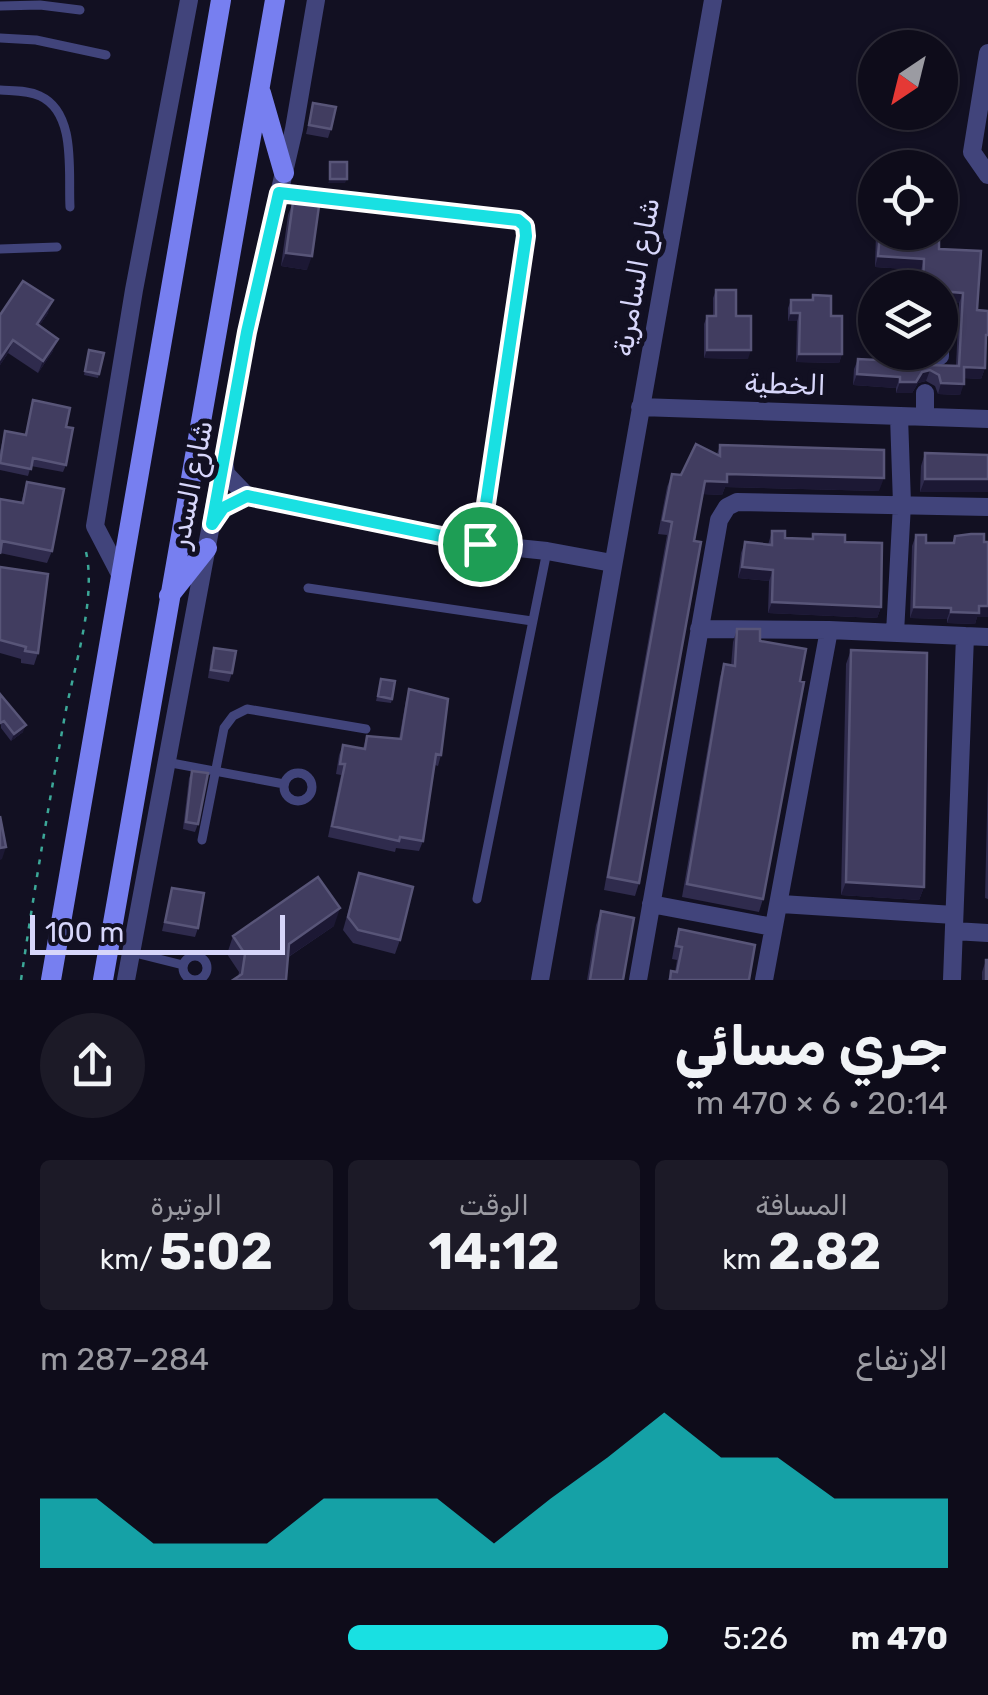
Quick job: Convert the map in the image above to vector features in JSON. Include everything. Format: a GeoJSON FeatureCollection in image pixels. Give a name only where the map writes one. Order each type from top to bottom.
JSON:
{"type":"FeatureCollection","features":[{"type":"Feature","properties":{"kind":"main road","name":"شارع السدر"},"geometry":{"type":"LineString","coordinates":[[52,980],[221,0]]}},
{"type":"Feature","properties":{"kind":"main road","name":"شارع السدر"},"geometry":{"type":"LineString","coordinates":[[103,980],[274,0]]}},
{"type":"Feature","properties":{"kind":"main road"},"geometry":{"type":"LineString","coordinates":[[259,86],[282,183]]}},
{"type":"Feature","properties":{"kind":"main road"},"geometry":{"type":"LineString","coordinates":[[168,597],[207,548]]}},
{"type":"Feature","properties":{"kind":"street"},"geometry":{"type":"LineString","coordinates":[[122,576],[95,526],[134,290],[189,0]]}},
{"type":"Feature","properties":{"kind":"street","name":"شارع السدر"},"geometry":{"type":"LineString","coordinates":[[126,980],[247,332],[282,183],[316,0]]}},
{"type":"Feature","properties":{"kind":"street","name":"شارع السامرية"},"geometry":{"type":"LineString","coordinates":[[540,980],[713,0]]}},
{"type":"Feature","properties":{"kind":"street"},"geometry":{"type":"LineString","coordinates":[[988,53],[972,152],[988,176]]}},
{"type":"Feature","properties":{"kind":"street"},"geometry":{"type":"LineString","coordinates":[[922,370],[925,417]]}},
{"type":"Feature","properties":{"kind":"street","name":"الخطية"},"geometry":{"type":"LineString","coordinates":[[640,407],[988,419]]}},
{"type":"Feature","properties":{"kind":"street"},"geometry":{"type":"LineString","coordinates":[[895,633],[902,504],[899,416]]}},
{"type":"Feature","properties":{"kind":"street"},"geometry":{"type":"LineString","coordinates":[[224,461],[226,474],[247,496],[480,544],[612,563]]}},
{"type":"Feature","properties":{"kind":"street"},"geometry":{"type":"LineString","coordinates":[[212,524],[223,508],[247,496]]}},
{"type":"Feature","properties":{"kind":"street"},"geometry":{"type":"LineString","coordinates":[[638,980],[719,520],[727,508],[737,502],[988,507]]}},
{"type":"Feature","properties":{"kind":"street"},"geometry":{"type":"LineString","coordinates":[[699,630],[830,630],[988,637]]}},
{"type":"Feature","properties":{"kind":"street"},"geometry":{"type":"LineString","coordinates":[[764,980],[830,630]]}},
{"type":"Feature","properties":{"kind":"street"},"geometry":{"type":"LineString","coordinates":[[952,980],[966,636]]}},
{"type":"Feature","properties":{"kind":"street"},"geometry":{"type":"LineString","coordinates":[[651,904],[773,927]]}},
{"type":"Feature","properties":{"kind":"street"},"geometry":{"type":"LineString","coordinates":[[780,904],[954,923],[988,933]]}},
{"type":"Feature","properties":{"kind":"lane"},"geometry":{"type":"LineString","coordinates":[[0,6],[40,2],[80,10]]}},
{"type":"Feature","properties":{"kind":"lane"},"geometry":{"type":"LineString","coordinates":[[0,38],[62,44],[106,54]]}},
{"type":"Feature","properties":{"kind":"lane"},"geometry":{"type":"LineString","coordinates":[[0,90],[42,96],[61,116],[70,207]]}},
{"type":"Feature","properties":{"kind":"lane"},"geometry":{"type":"LineString","coordinates":[[282,183],[518,220],[525,226],[480,544]]}},
{"type":"Feature","properties":{"kind":"lane"},"geometry":{"type":"LineString","coordinates":[[0,249],[57,247]]}},
{"type":"Feature","properties":{"kind":"lane"},"geometry":{"type":"LineString","coordinates":[[477,899],[546,551]]}},
{"type":"Feature","properties":{"kind":"lane"},"geometry":{"type":"LineString","coordinates":[[308,588],[532,621]]}},
{"type":"Feature","properties":{"kind":"lane"},"geometry":{"type":"LineString","coordinates":[[202,840],[224,728],[233,716],[247,710],[366,729]]}},
{"type":"Feature","properties":{"kind":"lane"},"geometry":{"type":"LineString","coordinates":[[166,762],[284,784]]}},
{"type":"Feature","properties":{"kind":"lane"},"geometry":{"type":"LineString","coordinates":[[131,952],[183,964]]}},
{"type":"Feature","properties":{"kind":"path"},"geometry":{"type":"LineString","coordinates":[[20,980],[86,610],[89,562],[83,538]]}},
{"type":"Feature","properties":{"kind":"building"},"geometry":{"type":"Polygon","coordinates":[[[313,103],[336,107],[331,129],[309,125],[313,103]]]}},
{"type":"Feature","properties":{"kind":"building"},"geometry":{"type":"Polygon","coordinates":[[[330,162],[347,162],[347,179],[330,179],[330,162]]]}},
{"type":"Feature","properties":{"kind":"building"},"geometry":{"type":"Polygon","coordinates":[[[293,202],[319,206],[312,256],[286,253],[293,202]]]}},
{"type":"Feature","properties":{"kind":"building"},"geometry":{"type":"Polygon","coordinates":[[[878,250],[981,251],[977,310],[988,311],[985,368],[964,367],[964,384],[941,383],[939,375],[930,370],[958,370],[963,293],[958,293],[958,270],[924,270],[924,259],[878,256],[878,250]]]}},
{"type":"Feature","properties":{"kind":"building"},"geometry":{"type":"Polygon","coordinates":[[[23,281],[53,300],[37,324],[58,339],[43,361],[13,340],[0,359],[0,315],[23,281]]]}},
{"type":"Feature","properties":{"kind":"building"},"geometry":{"type":"Polygon","coordinates":[[[716,290],[736,290],[736,316],[751,316],[751,350],[707,350],[707,316],[716,316],[716,290]]]}},
{"type":"Feature","properties":{"kind":"building"},"geometry":{"type":"Polygon","coordinates":[[[813,295],[831,296],[831,316],[842,316],[842,354],[799,354],[800,313],[791,313],[791,300],[813,300],[813,295]]]}},
{"type":"Feature","properties":{"kind":"building"},"geometry":{"type":"Polygon","coordinates":[[[89,350],[104,353],[99,374],[85,371],[89,350]]]}},
{"type":"Feature","properties":{"kind":"building"},"geometry":{"type":"Polygon","coordinates":[[[858,359],[858,370],[930,370],[922,372],[916,382],[857,374],[858,359]]]}},
{"type":"Feature","properties":{"kind":"building"},"geometry":{"type":"Polygon","coordinates":[[[33,400],[70,408],[66,427],[73,428],[66,465],[33,458],[31,469],[0,463],[5,431],[26,435],[33,400]]]}},
{"type":"Feature","properties":{"kind":"building"},"geometry":{"type":"Polygon","coordinates":[[[696,444],[720,456],[720,445],[884,450],[884,478],[727,474],[727,482],[705,481],[694,541],[701,542],[639,883],[608,877],[672,522],[663,520],[672,474],[681,475],[696,444]]]}},
{"type":"Feature","properties":{"kind":"building"},"geometry":{"type":"Polygon","coordinates":[[[925,453],[988,455],[988,479],[925,479],[925,453]]]}},
{"type":"Feature","properties":{"kind":"building"},"geometry":{"type":"Polygon","coordinates":[[[27,482],[64,489],[52,551],[2,541],[0,554],[0,499],[23,503],[27,482]]]}},
{"type":"Feature","properties":{"kind":"building"},"geometry":{"type":"Polygon","coordinates":[[[772,531],[785,531],[785,538],[845,535],[845,542],[882,543],[881,607],[772,602],[773,570],[742,567],[745,542],[772,545],[772,531]]]}},
{"type":"Feature","properties":{"kind":"building"},"geometry":{"type":"Polygon","coordinates":[[[984,534],[984,542],[988,542],[988,606],[979,606],[979,613],[914,607],[916,535],[926,535],[926,543],[954,543],[955,536],[984,534]]]}},
{"type":"Feature","properties":{"kind":"building"},"geometry":{"type":"Polygon","coordinates":[[[0,567],[48,574],[38,653],[0,640],[0,567]]]}},
{"type":"Feature","properties":{"kind":"building"},"geometry":{"type":"Polygon","coordinates":[[[737,629],[760,629],[760,641],[806,649],[800,681],[804,682],[763,899],[687,884],[724,664],[735,666],[737,629]]]}},
{"type":"Feature","properties":{"kind":"building"},"geometry":{"type":"Polygon","coordinates":[[[214,648],[236,651],[232,673],[211,670],[214,648]]]}},
{"type":"Feature","properties":{"kind":"building"},"geometry":{"type":"Polygon","coordinates":[[[851,650],[927,653],[924,887],[846,882],[851,650]]]}},
{"type":"Feature","properties":{"kind":"building"},"geometry":{"type":"Polygon","coordinates":[[[381,679],[395,681],[392,699],[378,696],[381,679]]]}},
{"type":"Feature","properties":{"kind":"building"},"geometry":{"type":"Polygon","coordinates":[[[409,689],[448,699],[423,841],[400,837],[399,841],[332,826],[345,764],[340,764],[343,745],[365,749],[367,736],[401,739],[409,689]]]}},
{"type":"Feature","properties":{"kind":"building"},"geometry":{"type":"Polygon","coordinates":[[[0,694],[26,725],[14,734],[4,721],[0,723],[0,694]]]}},
{"type":"Feature","properties":{"kind":"building"},"geometry":{"type":"Polygon","coordinates":[[[192,771],[208,773],[198,824],[186,822],[192,771]]]}},
{"type":"Feature","properties":{"kind":"building"},"geometry":{"type":"Polygon","coordinates":[[[0,816],[6,847],[0,848],[0,816]]]}},
{"type":"Feature","properties":{"kind":"building"},"geometry":{"type":"Polygon","coordinates":[[[359,873],[413,887],[400,940],[358,930],[348,917],[359,873]]]}},
{"type":"Feature","properties":{"kind":"building"},"geometry":{"type":"Polygon","coordinates":[[[318,877],[340,908],[289,944],[286,980],[233,980],[242,974],[245,954],[233,936],[318,877]]]}},
{"type":"Feature","properties":{"kind":"building"},"geometry":{"type":"Polygon","coordinates":[[[172,888],[204,893],[198,928],[165,922],[172,888]]]}},
{"type":"Feature","properties":{"kind":"building"},"geometry":{"type":"Polygon","coordinates":[[[601,911],[634,918],[623,980],[590,980],[601,911]]]}},
{"type":"Feature","properties":{"kind":"building"},"geometry":{"type":"Polygon","coordinates":[[[679,929],[755,945],[749,980],[670,980],[671,971],[677,972],[682,947],[676,946],[679,929]]]}},
{"type":"Feature","properties":{"kind":"route"},"geometry":{"type":"LineString","coordinates":[[279,193],[518,220],[525,226],[480,544],[247,496],[223,508],[212,524],[247,332],[279,193]]}}]}
